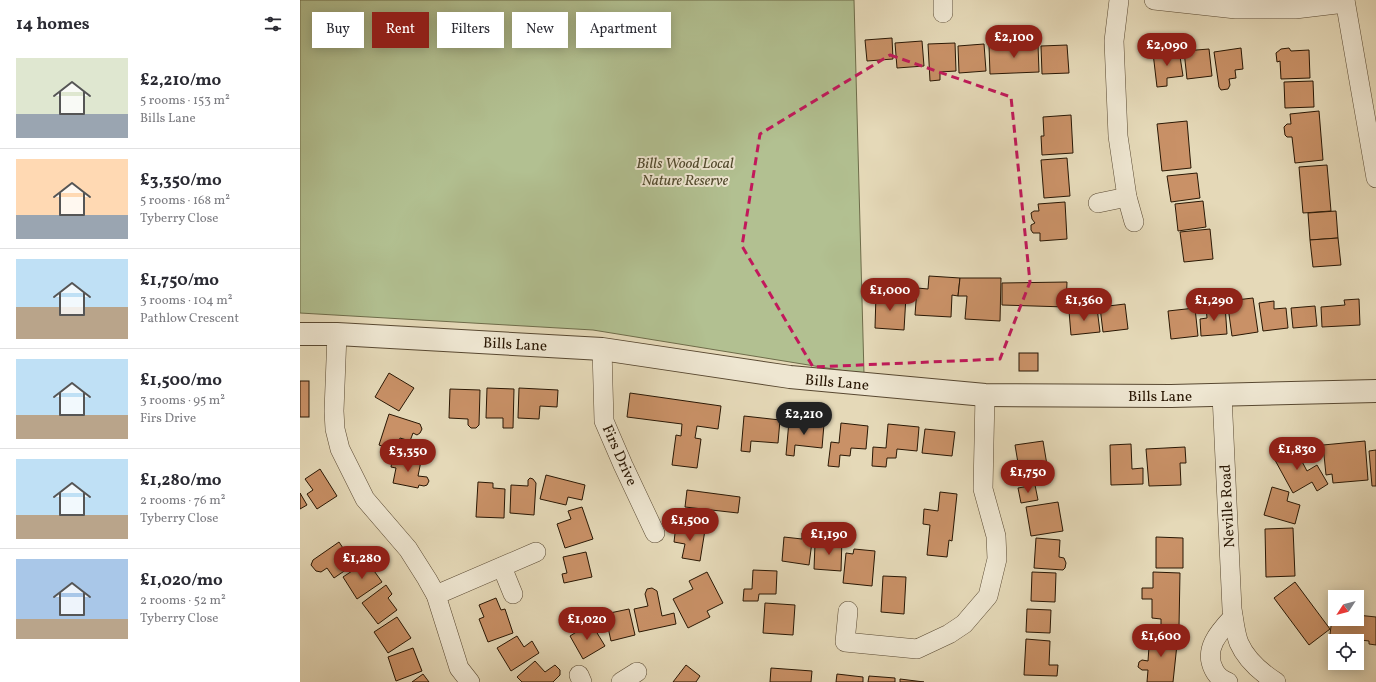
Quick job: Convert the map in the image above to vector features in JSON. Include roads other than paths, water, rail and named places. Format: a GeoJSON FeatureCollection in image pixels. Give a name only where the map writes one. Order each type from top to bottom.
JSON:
{"type":"FeatureCollection","features":[{"type":"Feature","properties":{"kind":"street"},"geometry":{"type":"LineString","coordinates":[[1119,0],[1114,41],[1118,136],[1127,197],[1134,222]]}},
{"type":"Feature","properties":{"kind":"street"},"geometry":{"type":"LineString","coordinates":[[1154,0],[1236,9],[1295,10],[1345,1],[1376,178]]}},
{"type":"Feature","properties":{"kind":"street"},"geometry":{"type":"LineString","coordinates":[[1098,203],[1127,197]]}},
{"type":"Feature","properties":{"kind":"street","name":"Bills Lane"},"geometry":{"type":"LineString","coordinates":[[300,334],[337,334],[602,349],[790,377],[985,395],[1171,396],[1376,391]]}},
{"type":"Feature","properties":{"kind":"street"},"geometry":{"type":"LineString","coordinates":[[337,334],[334,411],[335,429],[340,449],[365,499],[408,549],[436,595],[459,668],[470,682]]}},
{"type":"Feature","properties":{"kind":"street","name":"Firs Drive"},"geometry":{"type":"LineString","coordinates":[[602,349],[604,421],[623,465],[656,533]]}},
{"type":"Feature","properties":{"kind":"street"},"geometry":{"type":"LineString","coordinates":[[848,611],[845,642],[917,649],[949,634],[964,624],[988,596],[997,559],[996,536],[983,489],[985,395]]}},
{"type":"Feature","properties":{"kind":"street","name":"Neville Road"},"geometry":{"type":"LineString","coordinates":[[1222,395],[1231,601],[1233,617],[1239,643],[1267,681]]}},
{"type":"Feature","properties":{"kind":"street"},"geometry":{"type":"LineString","coordinates":[[436,595],[536,552]]}},
{"type":"Feature","properties":{"kind":"street"},"geometry":{"type":"LineString","coordinates":[[502,567],[513,594]]}},
{"type":"Feature","properties":{"kind":"street"},"geometry":{"type":"LineString","coordinates":[[1228,682],[1217,675],[1209,656],[1214,640],[1233,617]]}},
{"type":"Feature","properties":{"kind":"park label","name":"Bills Wood Local Nature Reserve"},"geometry":{"type":"Point","coordinates":[685,172]}}]}
